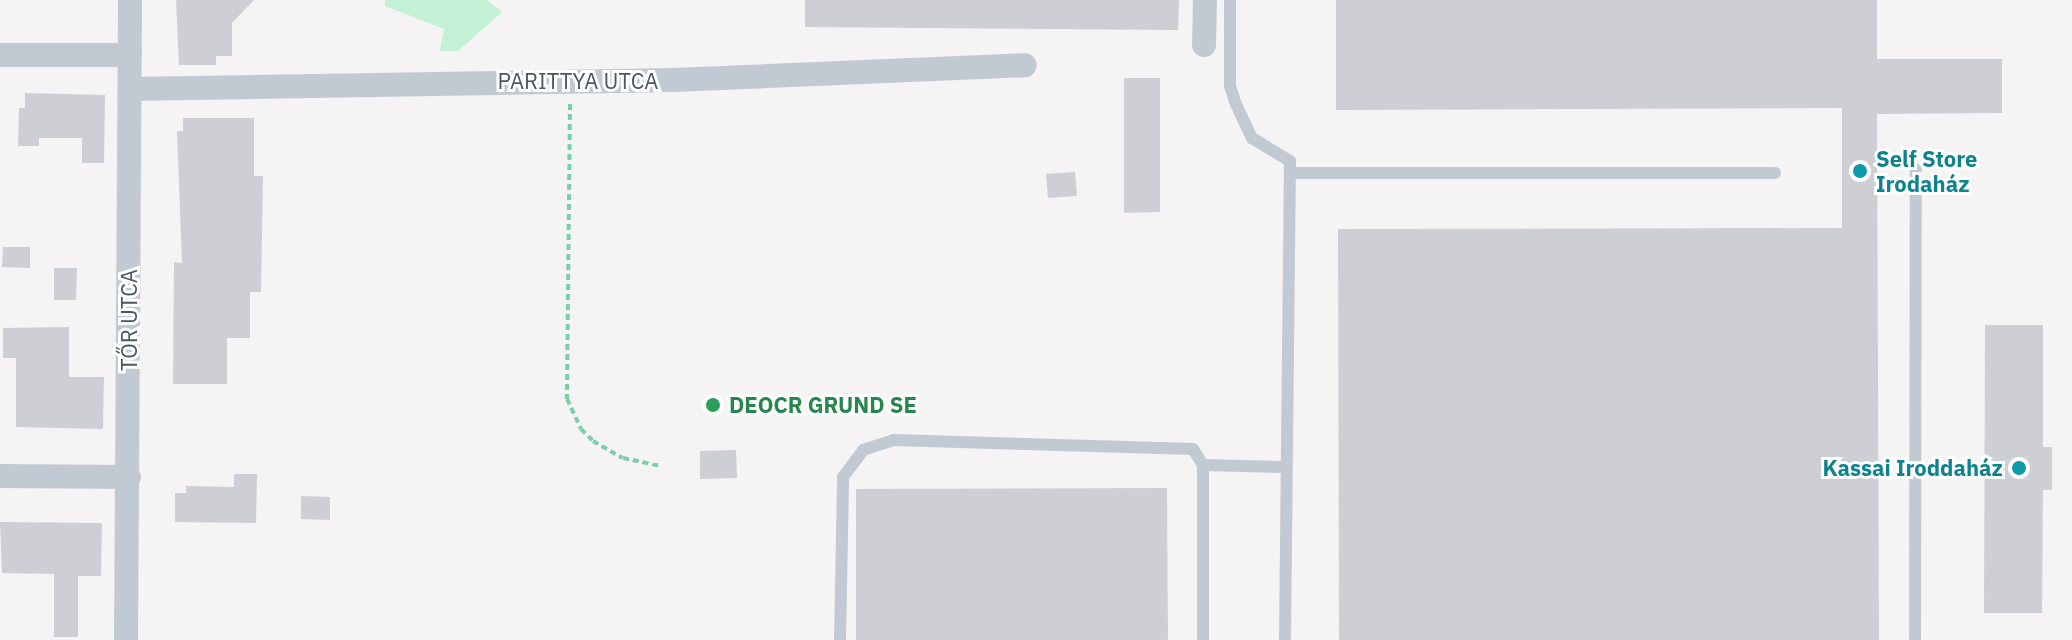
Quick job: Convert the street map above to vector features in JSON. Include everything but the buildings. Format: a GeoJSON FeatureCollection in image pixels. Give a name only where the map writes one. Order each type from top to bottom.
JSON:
{"type":"FeatureCollection","features":[{"type":"Feature","properties":{"kind":"street","name":"TŐR UTCA"},"geometry":{"type":"LineString","coordinates":[[126,640],[130,0]]}},
{"type":"Feature","properties":{"kind":"street"},"geometry":{"type":"LineString","coordinates":[[1204,45],[1205,0]]}},
{"type":"Feature","properties":{"kind":"street"},"geometry":{"type":"LineString","coordinates":[[0,55],[130,55]]}},
{"type":"Feature","properties":{"kind":"street","name":"PARITTYA UTCA"},"geometry":{"type":"LineString","coordinates":[[130,89],[570,81],[1025,65]]}},
{"type":"Feature","properties":{"kind":"street"},"geometry":{"type":"LineString","coordinates":[[0,476],[129,477]]}},
{"type":"Feature","properties":{"kind":"lane"},"geometry":{"type":"LineString","coordinates":[[1230,0],[1230,86],[1236,104],[1252,138],[1290,161],[1285,640]]}},
{"type":"Feature","properties":{"kind":"lane"},"geometry":{"type":"LineString","coordinates":[[1915,640],[1916,169]]}},
{"type":"Feature","properties":{"kind":"lane"},"geometry":{"type":"LineString","coordinates":[[1290,173],[1775,173]]}},
{"type":"Feature","properties":{"kind":"lane"},"geometry":{"type":"LineString","coordinates":[[840,640],[839,497],[851,462],[878,442],[1179,445],[1201,456],[1203,640]]}},
{"type":"Feature","properties":{"kind":"lane"},"geometry":{"type":"LineString","coordinates":[[1203,465],[1286,467]]}},
{"type":"Feature","properties":{"kind":"path"},"geometry":{"type":"LineString","coordinates":[[570,81],[567,399],[581,429],[593,441],[623,458],[661,466]]}},
{"type":"Feature","properties":{"kind":"green space"},"geometry":{"type":"Polygon","coordinates":[[[385,0],[487,0],[502,12],[458,51],[440,51],[444,29],[385,6],[385,0]]]}},
{"type":"Feature","properties":{"kind":"place","name":"Self Store Irodaház"},"geometry":{"type":"Point","coordinates":[1860,171]}},
{"type":"Feature","properties":{"kind":"place","name":"DEOCR GRUND SE"},"geometry":{"type":"Point","coordinates":[713,405]}},
{"type":"Feature","properties":{"kind":"place","name":"Kassai Iroddaház"},"geometry":{"type":"Point","coordinates":[2019,468]}}]}
